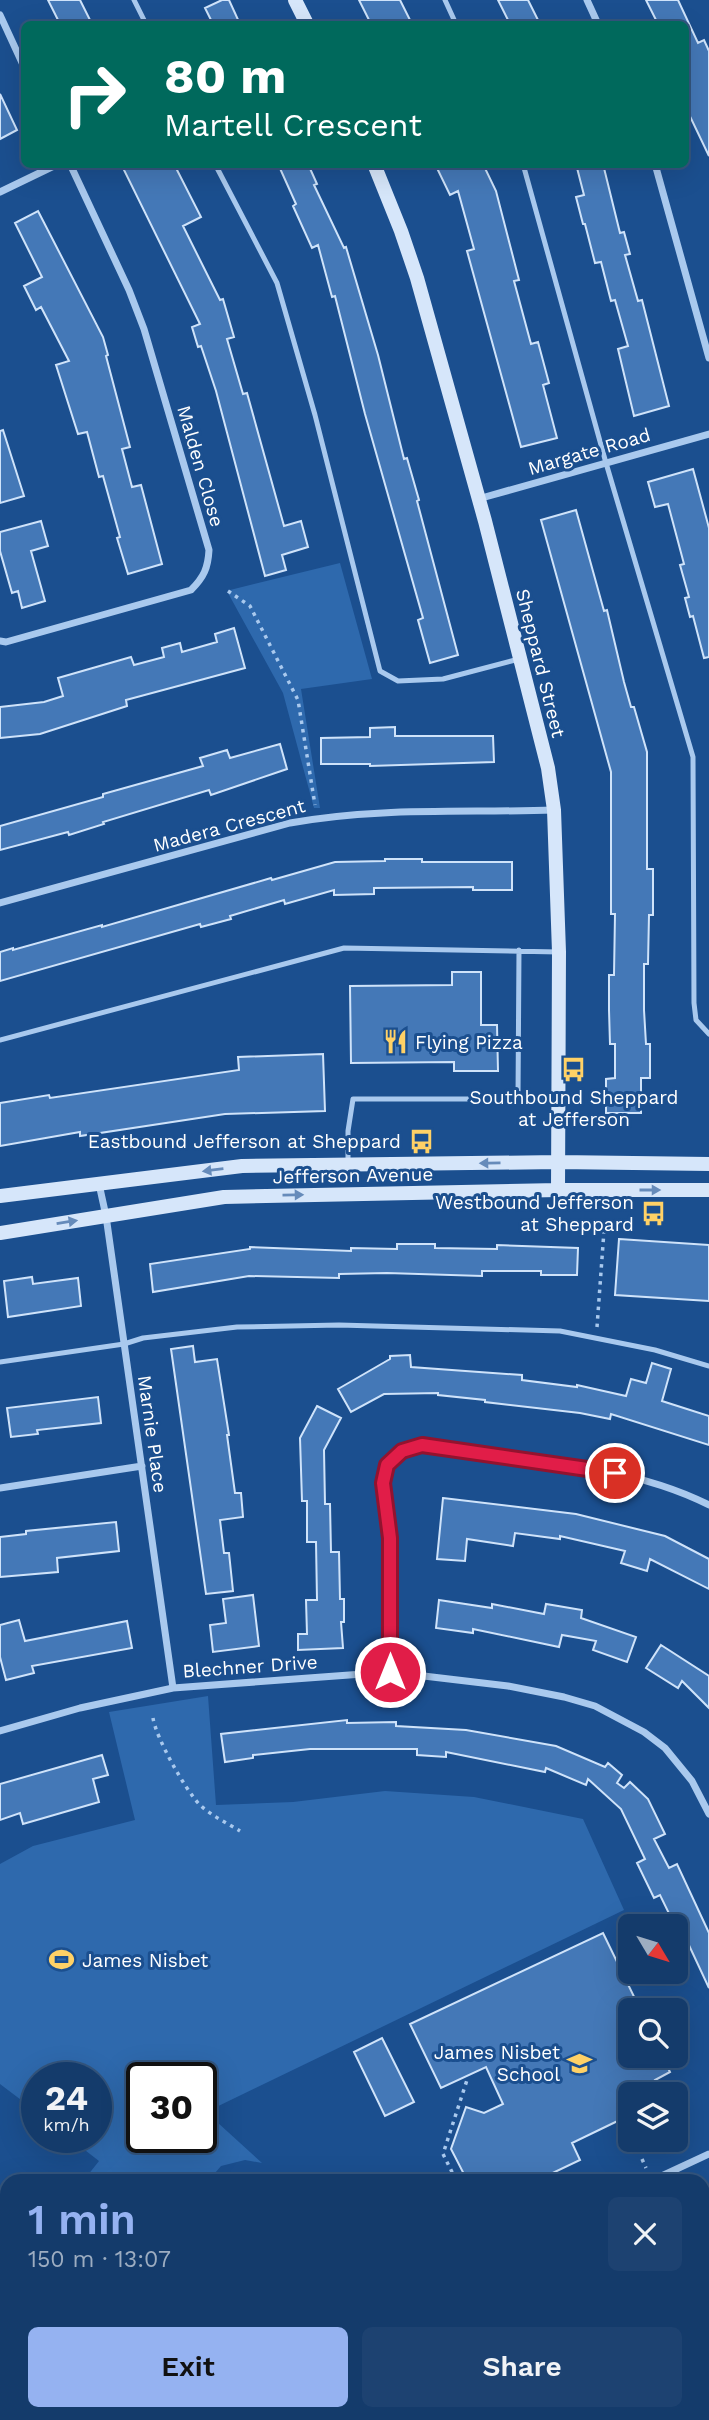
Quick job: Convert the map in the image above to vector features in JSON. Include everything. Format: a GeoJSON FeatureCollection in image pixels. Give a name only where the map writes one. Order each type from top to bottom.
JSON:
{"type":"FeatureCollection","features":[{"type":"Feature","properties":{"kind":"street"},"geometry":{"type":"LineString","coordinates":[[295,0],[306,21]]}},
{"type":"Feature","properties":{"kind":"street"},"geometry":{"type":"LineString","coordinates":[[587,0],[597,21]]}},
{"type":"Feature","properties":{"kind":"street"},"geometry":{"type":"LineString","coordinates":[[0,15],[21,60]]}},
{"type":"Feature","properties":{"kind":"street"},"geometry":{"type":"LineString","coordinates":[[0,192],[50,168]]}},
{"type":"Feature","properties":{"kind":"street","name":"Malden Close"},"geometry":{"type":"LineString","coordinates":[[0,641],[6,642],[191,590],[203,578],[208,564],[209,550],[144,329],[129,290],[72,168]]}},
{"type":"Feature","properties":{"kind":"street","name":"Sheppard Street"},"geometry":{"type":"LineString","coordinates":[[376,168],[417,278],[548,768],[554,810],[559,952],[558,1190]]}},
{"type":"Feature","properties":{"kind":"street"},"geometry":{"type":"LineString","coordinates":[[656,168],[709,358]]}},
{"type":"Feature","properties":{"kind":"street","name":"Margate Road"},"geometry":{"type":"LineString","coordinates":[[478,499],[709,433]]}},
{"type":"Feature","properties":{"kind":"street","name":"Madera Crescent"},"geometry":{"type":"LineString","coordinates":[[0,903],[315,818],[358,814],[554,810]]}},
{"type":"Feature","properties":{"kind":"street","name":"Jefferson Avenue"},"geometry":{"type":"LineString","coordinates":[[0,1196],[242,1166],[558,1162],[709,1164]]}},
{"type":"Feature","properties":{"kind":"street","name":"Marnie Place"},"geometry":{"type":"LineString","coordinates":[[99,1184],[106,1216],[173,1688]]}},
{"type":"Feature","properties":{"kind":"street","name":"Jefferson Avenue"},"geometry":{"type":"LineString","coordinates":[[0,1233],[224,1197],[558,1190],[709,1190]]}},
{"type":"Feature","properties":{"kind":"street"},"geometry":{"type":"LineString","coordinates":[[390,1672],[390,1538],[383,1483],[387,1465],[402,1451],[422,1445],[598,1469],[632,1477],[709,1505]]}},
{"type":"Feature","properties":{"kind":"street"},"geometry":{"type":"LineString","coordinates":[[0,1488],[142,1466]]}},
{"type":"Feature","properties":{"kind":"street","name":"Blechner Drive"},"geometry":{"type":"LineString","coordinates":[[0,1731],[80,1708],[173,1688],[390,1672],[508,1686],[595,1706],[644,1732],[664,1748],[692,1781],[709,1814]]}},
{"type":"Feature","properties":{"kind":"street"},"geometry":{"type":"LineString","coordinates":[[666,2174],[709,2154]]}},
{"type":"Feature","properties":{"kind":"lane"},"geometry":{"type":"LineString","coordinates":[[134,0],[144,21]]}},
{"type":"Feature","properties":{"kind":"lane"},"geometry":{"type":"LineString","coordinates":[[445,0],[455,21]]}},
{"type":"Feature","properties":{"kind":"lane"},"geometry":{"type":"LineString","coordinates":[[217,168],[277,283],[315,415],[380,671],[398,681],[443,679],[520,659]]}},
{"type":"Feature","properties":{"kind":"lane"},"geometry":{"type":"LineString","coordinates":[[524,168],[606,463],[693,757],[694,1003],[696,1020],[709,1034]]}},
{"type":"Feature","properties":{"kind":"lane"},"geometry":{"type":"LineString","coordinates":[[0,1040],[344,948],[559,952]]}},
{"type":"Feature","properties":{"kind":"lane"},"geometry":{"type":"LineString","coordinates":[[518,1098],[519,950]]}},
{"type":"Feature","properties":{"kind":"lane"},"geometry":{"type":"LineString","coordinates":[[348,1165],[348,1131],[353,1100],[558,1099]]}},
{"type":"Feature","properties":{"kind":"lane"},"geometry":{"type":"LineString","coordinates":[[0,1362],[124,1344],[143,1338],[237,1326],[339,1325],[560,1331],[655,1350],[709,1366]]}},
{"type":"Feature","properties":{"kind":"path"},"geometry":{"type":"LineString","coordinates":[[228,591],[250,606],[298,700],[315,808]]}},
{"type":"Feature","properties":{"kind":"path"},"geometry":{"type":"LineString","coordinates":[[596,1338],[605,1217]]}},
{"type":"Feature","properties":{"kind":"path"},"geometry":{"type":"LineString","coordinates":[[153,1718],[155,1729],[173,1764],[199,1804],[240,1831]]}},
{"type":"Feature","properties":{"kind":"path"},"geometry":{"type":"LineString","coordinates":[[453,2174],[443,2154],[467,2080]]}},
{"type":"Feature","properties":{"kind":"path"},"geometry":{"type":"LineString","coordinates":[[642,2159],[646,2168]]}},
{"type":"Feature","properties":{"kind":"shaded area"},"geometry":{"type":"Polygon","coordinates":[[[340,563],[372,679],[301,689],[320,808],[314,808],[283,693],[228,593],[230,590],[340,563]]]}},
{"type":"Feature","properties":{"kind":"shaded area"},"geometry":{"type":"Polygon","coordinates":[[[208,1696],[216,1805],[293,1802],[385,1791],[474,1797],[583,1819],[624,1910],[217,2107],[217,2062],[126,2062],[126,2153],[217,2153],[217,2122],[262,2163],[245,2160],[221,2166],[214,2174],[89,2174],[99,2161],[89,2153],[112,2153],[112,2062],[21,2062],[21,2100],[0,2084],[0,1864],[33,1846],[135,1820],[109,1712],[208,1696]]]}},
{"type":"Feature","properties":{"kind":"building"},"geometry":{"type":"Polygon","coordinates":[[[48,0],[80,0],[90,21],[58,21],[48,0]]]}},
{"type":"Feature","properties":{"kind":"building"},"geometry":{"type":"Polygon","coordinates":[[[222,0],[229,0],[239,21],[212,21],[205,8],[222,0]]]}},
{"type":"Feature","properties":{"kind":"building"},"geometry":{"type":"Polygon","coordinates":[[[359,0],[400,0],[410,21],[370,21],[359,0]]]}},
{"type":"Feature","properties":{"kind":"building"},"geometry":{"type":"Polygon","coordinates":[[[498,0],[528,0],[538,21],[508,21],[498,0]]]}},
{"type":"Feature","properties":{"kind":"building"},"geometry":{"type":"Polygon","coordinates":[[[646,0],[678,0],[688,21],[656,21],[646,0]]]}},
{"type":"Feature","properties":{"kind":"building"},"geometry":{"type":"Polygon","coordinates":[[[689,24],[698,43],[704,40],[709,51],[709,156],[689,114],[689,24]]]}},
{"type":"Feature","properties":{"kind":"building"},"geometry":{"type":"Polygon","coordinates":[[[0,94],[17,130],[0,139],[0,94]]]}},
{"type":"Feature","properties":{"kind":"building"},"geometry":{"type":"Polygon","coordinates":[[[176,168],[201,217],[183,226],[220,300],[223,299],[234,337],[227,339],[243,394],[247,393],[284,526],[301,521],[308,547],[282,555],[286,570],[265,576],[216,391],[192,327],[200,324],[124,170],[176,168]]]}},
{"type":"Feature","properties":{"kind":"building"},"geometry":{"type":"Polygon","coordinates":[[[280,168],[310,168],[317,184],[314,185],[344,248],[346,247],[378,355],[404,459],[407,458],[419,500],[417,501],[458,655],[430,663],[418,620],[423,618],[365,414],[335,296],[332,297],[318,245],[312,248],[293,206],[296,204],[280,168]]]}},
{"type":"Feature","properties":{"kind":"building"},"geometry":{"type":"Polygon","coordinates":[[[437,168],[485,168],[496,191],[519,280],[514,281],[531,344],[538,342],[549,383],[543,385],[557,438],[521,447],[467,251],[474,249],[458,191],[450,195],[437,168]]]}},
{"type":"Feature","properties":{"kind":"building"},"geometry":{"type":"Polygon","coordinates":[[[577,168],[604,168],[620,233],[624,232],[630,254],[625,255],[638,301],[642,300],[669,406],[634,416],[618,349],[628,346],[615,300],[611,301],[601,262],[595,263],[583,224],[576,197],[584,195],[577,168]]]}},
{"type":"Feature","properties":{"kind":"building"},"geometry":{"type":"Polygon","coordinates":[[[38,211],[103,337],[130,447],[122,449],[132,487],[141,485],[162,564],[128,574],[103,476],[99,477],[87,432],[78,434],[56,365],[69,361],[41,307],[36,310],[24,286],[42,277],[15,223],[38,211]]]}},
{"type":"Feature","properties":{"kind":"building"},"geometry":{"type":"Polygon","coordinates":[[[3,430],[24,496],[0,503],[0,431],[3,430]]]}},
{"type":"Feature","properties":{"kind":"building"},"geometry":{"type":"Polygon","coordinates":[[[693,469],[709,528],[709,657],[704,658],[693,616],[690,617],[685,598],[689,597],[680,565],[684,564],[668,504],[655,507],[648,482],[693,469]]]}},
{"type":"Feature","properties":{"kind":"building"},"geometry":{"type":"Polygon","coordinates":[[[576,510],[604,611],[607,610],[631,707],[634,707],[647,752],[647,869],[653,869],[653,915],[649,915],[648,964],[644,964],[644,1010],[646,1044],[650,1044],[650,1078],[641,1078],[641,1113],[606,1113],[606,1079],[615,1078],[615,1044],[610,1044],[609,1010],[609,975],[614,975],[615,914],[611,914],[611,772],[541,520],[576,510]]]}},
{"type":"Feature","properties":{"kind":"building"},"geometry":{"type":"Polygon","coordinates":[[[41,521],[48,546],[31,551],[45,601],[22,608],[18,591],[12,593],[0,551],[0,532],[41,521]]]}},
{"type":"Feature","properties":{"kind":"building"},"geometry":{"type":"Polygon","coordinates":[[[234,628],[245,668],[126,700],[127,706],[40,734],[0,738],[0,707],[44,702],[63,696],[58,678],[131,657],[134,665],[164,657],[162,648],[180,643],[182,652],[217,642],[215,634],[234,628]]]}},
{"type":"Feature","properties":{"kind":"building"},"geometry":{"type":"Polygon","coordinates":[[[395,727],[395,736],[493,736],[494,762],[370,766],[321,764],[321,738],[370,737],[370,728],[395,727]]]}},
{"type":"Feature","properties":{"kind":"building"},"geometry":{"type":"Polygon","coordinates":[[[280,744],[287,769],[211,795],[209,790],[69,835],[68,832],[0,850],[0,826],[203,766],[200,758],[227,750],[230,758],[280,744]]]}},
{"type":"Feature","properties":{"kind":"building"},"geometry":{"type":"Polygon","coordinates":[[[422,859],[422,862],[512,862],[512,890],[473,890],[473,887],[374,888],[374,894],[334,895],[334,890],[285,904],[284,900],[230,916],[231,919],[201,927],[200,924],[0,981],[0,952],[102,927],[335,862],[422,859]]]}},
{"type":"Feature","properties":{"kind":"building"},"geometry":{"type":"Polygon","coordinates":[[[452,972],[481,972],[481,1025],[497,1025],[498,1071],[454,1071],[454,1062],[351,1063],[350,986],[452,985],[452,972]]]}},
{"type":"Feature","properties":{"kind":"building"},"geometry":{"type":"Polygon","coordinates":[[[323,1054],[325,1111],[225,1114],[80,1136],[80,1132],[0,1146],[0,1103],[239,1070],[238,1057],[323,1054]]]}},
{"type":"Feature","properties":{"kind":"building"},"geometry":{"type":"Polygon","coordinates":[[[619,1239],[709,1245],[709,1301],[615,1295],[619,1239]]]}},
{"type":"Feature","properties":{"kind":"building"},"geometry":{"type":"Polygon","coordinates":[[[397,1244],[435,1244],[435,1248],[497,1249],[497,1245],[578,1248],[577,1275],[541,1275],[541,1271],[482,1271],[482,1276],[387,1273],[339,1274],[339,1278],[249,1276],[153,1292],[150,1264],[250,1247],[351,1251],[351,1248],[397,1249],[397,1244]]]}},
{"type":"Feature","properties":{"kind":"building"},"geometry":{"type":"Polygon","coordinates":[[[32,1277],[33,1284],[78,1278],[81,1306],[8,1317],[4,1281],[32,1277]]]}},
{"type":"Feature","properties":{"kind":"building"},"geometry":{"type":"Polygon","coordinates":[[[193,1346],[195,1362],[217,1359],[235,1493],[241,1493],[243,1517],[220,1520],[224,1553],[229,1553],[233,1591],[206,1594],[171,1349],[193,1346]]]}},
{"type":"Feature","properties":{"kind":"building"},"geometry":{"type":"Polygon","coordinates":[[[410,1355],[411,1367],[522,1375],[522,1380],[577,1385],[626,1396],[631,1379],[646,1383],[652,1363],[671,1369],[662,1401],[709,1416],[709,1445],[611,1414],[610,1419],[438,1393],[384,1394],[351,1412],[338,1389],[390,1359],[390,1356],[410,1355]]]}},
{"type":"Feature","properties":{"kind":"building"},"geometry":{"type":"Polygon","coordinates":[[[98,1397],[101,1423],[37,1430],[38,1434],[11,1437],[7,1408],[98,1397]]]}},
{"type":"Feature","properties":{"kind":"building"},"geometry":{"type":"Polygon","coordinates":[[[317,1406],[341,1418],[324,1450],[325,1504],[330,1504],[331,1552],[339,1552],[340,1599],[344,1599],[344,1622],[341,1622],[343,1648],[298,1650],[298,1634],[307,1634],[306,1600],[317,1600],[316,1542],[307,1542],[307,1501],[302,1501],[300,1438],[317,1406]]]}},
{"type":"Feature","properties":{"kind":"building"},"geometry":{"type":"Polygon","coordinates":[[[443,1498],[576,1514],[665,1536],[709,1559],[709,1589],[650,1559],[647,1571],[621,1563],[625,1551],[560,1536],[560,1539],[515,1533],[513,1546],[467,1539],[465,1561],[437,1559],[443,1498]]]}},
{"type":"Feature","properties":{"kind":"building"},"geometry":{"type":"Polygon","coordinates":[[[116,1522],[119,1551],[57,1558],[58,1572],[0,1577],[0,1537],[26,1534],[26,1531],[116,1522]]]}},
{"type":"Feature","properties":{"kind":"building"},"geometry":{"type":"Polygon","coordinates":[[[253,1595],[259,1646],[213,1652],[210,1625],[226,1623],[223,1599],[253,1595]]]}},
{"type":"Feature","properties":{"kind":"building"},"geometry":{"type":"Polygon","coordinates":[[[439,1600],[492,1608],[492,1604],[544,1614],[546,1604],[582,1610],[581,1618],[636,1637],[627,1662],[593,1650],[596,1641],[562,1635],[559,1647],[473,1629],[473,1633],[436,1628],[439,1600]]]}},
{"type":"Feature","properties":{"kind":"building"},"geometry":{"type":"Polygon","coordinates":[[[19,1620],[25,1641],[127,1621],[132,1648],[32,1666],[34,1673],[6,1680],[0,1657],[0,1625],[19,1620]]]}},
{"type":"Feature","properties":{"kind":"building"},"geometry":{"type":"Polygon","coordinates":[[[661,1645],[709,1676],[709,1708],[682,1681],[678,1688],[646,1668],[661,1645]]]}},
{"type":"Feature","properties":{"kind":"building"},"geometry":{"type":"Polygon","coordinates":[[[347,1720],[347,1723],[396,1722],[396,1726],[466,1730],[556,1746],[605,1767],[608,1763],[622,1775],[617,1783],[624,1788],[630,1782],[648,1799],[665,1834],[654,1839],[669,1868],[677,1864],[709,1933],[709,1988],[688,1943],[688,1914],[669,1914],[660,1895],[654,1898],[637,1863],[645,1859],[621,1809],[588,1779],[586,1785],[546,1768],[545,1772],[446,1752],[446,1757],[417,1755],[417,1749],[310,1749],[253,1755],[253,1758],[225,1762],[221,1734],[347,1720]]]}},
{"type":"Feature","properties":{"kind":"building"},"geometry":{"type":"Polygon","coordinates":[[[102,1755],[108,1775],[93,1779],[99,1802],[23,1824],[20,1813],[0,1820],[0,1784],[102,1755]]]}},
{"type":"Feature","properties":{"kind":"building","name":"James Nisbet School"},"geometry":{"type":"Polygon","coordinates":[[[603,1933],[618,1964],[618,1984],[628,1984],[635,1998],[618,1998],[618,2068],[668,2068],[670,2072],[655,2080],[656,2082],[618,2082],[618,2121],[572,2143],[580,2160],[551,2174],[464,2174],[451,2149],[466,2107],[484,2113],[503,2104],[486,2067],[441,2088],[410,2024],[603,1933]]]}},
{"type":"Feature","properties":{"kind":"building"},"geometry":{"type":"Polygon","coordinates":[[[382,2038],[414,2102],[385,2116],[354,2052],[382,2038]]]}},
{"type":"Feature","properties":{"kind":"place","name":"Flying Pizza"},"geometry":{"type":"Point","coordinates":[395,1042]}},
{"type":"Feature","properties":{"kind":"place","name":"Southbound Sheppard at Jefferson"},"geometry":{"type":"Point","coordinates":[574,1069]}},
{"type":"Feature","properties":{"kind":"place","name":"Eastbound Jefferson at Sheppard"},"geometry":{"type":"Point","coordinates":[421,1141]}},
{"type":"Feature","properties":{"kind":"place","name":"Westbound Jefferson at Sheppard"},"geometry":{"type":"Point","coordinates":[654,1213]}},
{"type":"Feature","properties":{"kind":"place","name":"James Nisbet"},"geometry":{"type":"Point","coordinates":[62,1960]}},
{"type":"Feature","properties":{"kind":"place","name":"James Nisbet School"},"geometry":{"type":"Point","coordinates":[580,2063]}},
{"type":"Feature","properties":{"kind":"route"},"geometry":{"type":"LineString","coordinates":[[390,1672],[390,1538],[383,1483],[387,1465],[402,1451],[422,1445],[615,1473]]}}]}
